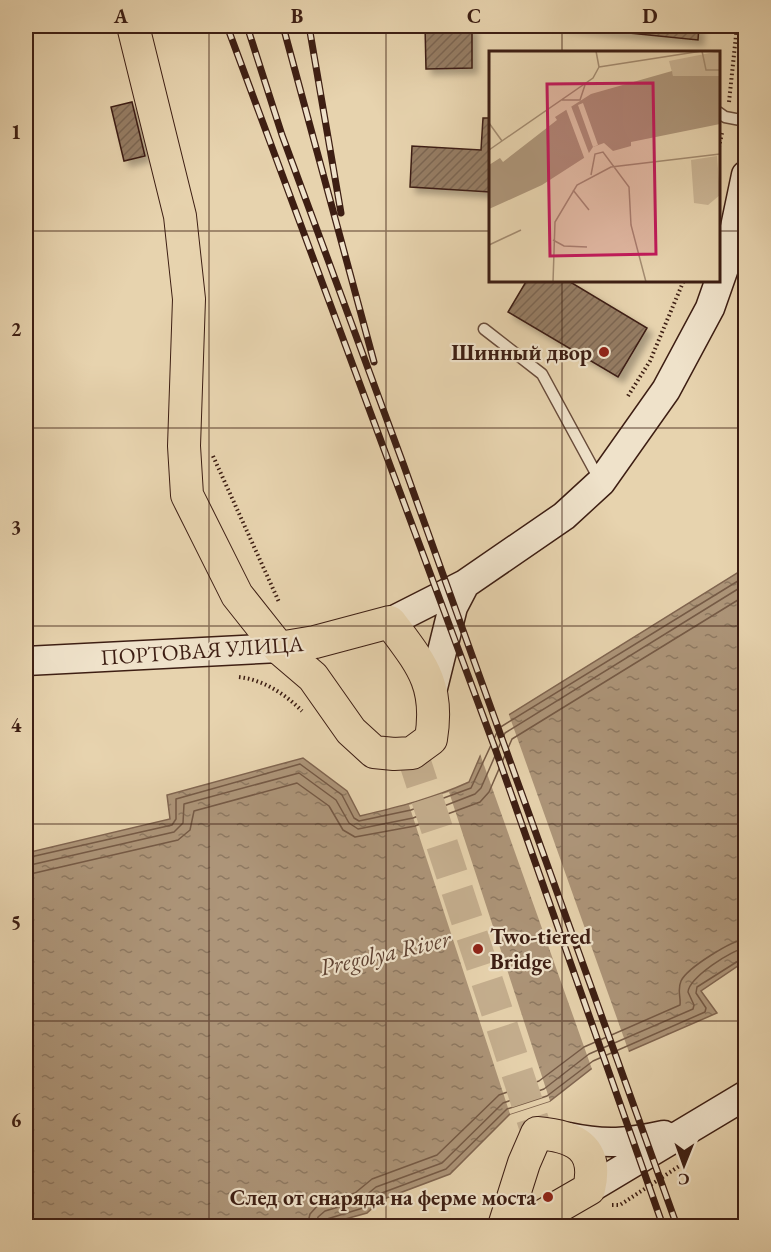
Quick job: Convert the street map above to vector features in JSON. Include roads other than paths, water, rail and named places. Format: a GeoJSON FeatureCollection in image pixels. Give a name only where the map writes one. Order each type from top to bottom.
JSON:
{"type":"FeatureCollection","features":[{"type":"Feature","properties":{"kind":"main road"},"geometry":{"type":"LineString","coordinates":[[133,26],[180,216],[189,298],[184,446],[187,495],[237,595],[279,648],[313,677],[351,731],[374,752],[412,753],[431,739],[435,713],[432,692],[420,664],[390,622]]}},
{"type":"Feature","properties":{"kind":"main road","name":"ПОРТОВАЯ УЛИЦА"},"geometry":{"type":"LineString","coordinates":[[720,280],[730,251],[746,175]]}},
{"type":"Feature","properties":{"kind":"main road","name":"ПОРТОВАЯ УЛИЦА"},"geometry":{"type":"LineString","coordinates":[[26,661],[279,648],[315,642],[390,622],[465,584],[564,516],[601,482],[666,390],[710,308],[719,282]]}},
{"type":"Feature","properties":{"kind":"main road"},"geometry":{"type":"LineString","coordinates":[[432,692],[453,607],[465,584]]}},
{"type":"Feature","properties":{"kind":"main road"},"geometry":{"type":"LineString","coordinates":[[525,1227],[681,1131],[746,1095]]}},
{"type":"Feature","properties":{"kind":"main road"},"geometry":{"type":"LineString","coordinates":[[504,1227],[524,1163],[537,1133],[598,1143],[627,1143],[681,1131]]}},
{"type":"Feature","properties":{"kind":"main road"},"geometry":{"type":"LineString","coordinates":[[568,1137],[589,1155],[592,1173],[589,1189]]}},
{"type":"Feature","properties":{"kind":"lane"},"geometry":{"type":"LineString","coordinates":[[722,114],[746,121]]}},
{"type":"Feature","properties":{"kind":"lane"},"geometry":{"type":"LineString","coordinates":[[484,329],[542,374],[601,482]]}},
{"type":"Feature","properties":{"kind":"water","name":"Pregolya River"},"geometry":{"type":"Polygon","coordinates":[[[745,568],[745,961],[701,991],[717,1013],[595,1066],[550,1101],[510,1114],[450,1174],[381,1200],[367,1213],[320,1226],[26,1226],[26,853],[170,819],[167,795],[303,758],[347,791],[360,816],[416,802],[456,788],[469,782],[494,724],[745,568]]]}},
{"type":"Feature","properties":{"kind":"tunnel"},"geometry":{"type":"LineString","coordinates":[[412,753],[537,1133]]}},
{"type":"Feature","properties":{"kind":"railway"},"geometry":{"type":"LineString","coordinates":[[227,26],[496,751],[663,1226]]}},
{"type":"Feature","properties":{"kind":"railway"},"geometry":{"type":"LineString","coordinates":[[247,26],[282,135],[404,466],[677,1226]]}},
{"type":"Feature","properties":{"kind":"railway"},"geometry":{"type":"LineString","coordinates":[[283,26],[374,362]]}},
{"type":"Feature","properties":{"kind":"railway"},"geometry":{"type":"LineString","coordinates":[[309,26],[341,213]]}},
{"type":"Feature","properties":{"kind":"place","name":"Шинный двор"},"geometry":{"type":"Point","coordinates":[604,352]}},
{"type":"Feature","properties":{"kind":"place","name":"Two-tiered Bridge"},"geometry":{"type":"Point","coordinates":[478,949]}},
{"type":"Feature","properties":{"kind":"place","name":"След от снаряда на ферме моста"},"geometry":{"type":"Point","coordinates":[548,1197]}}]}
